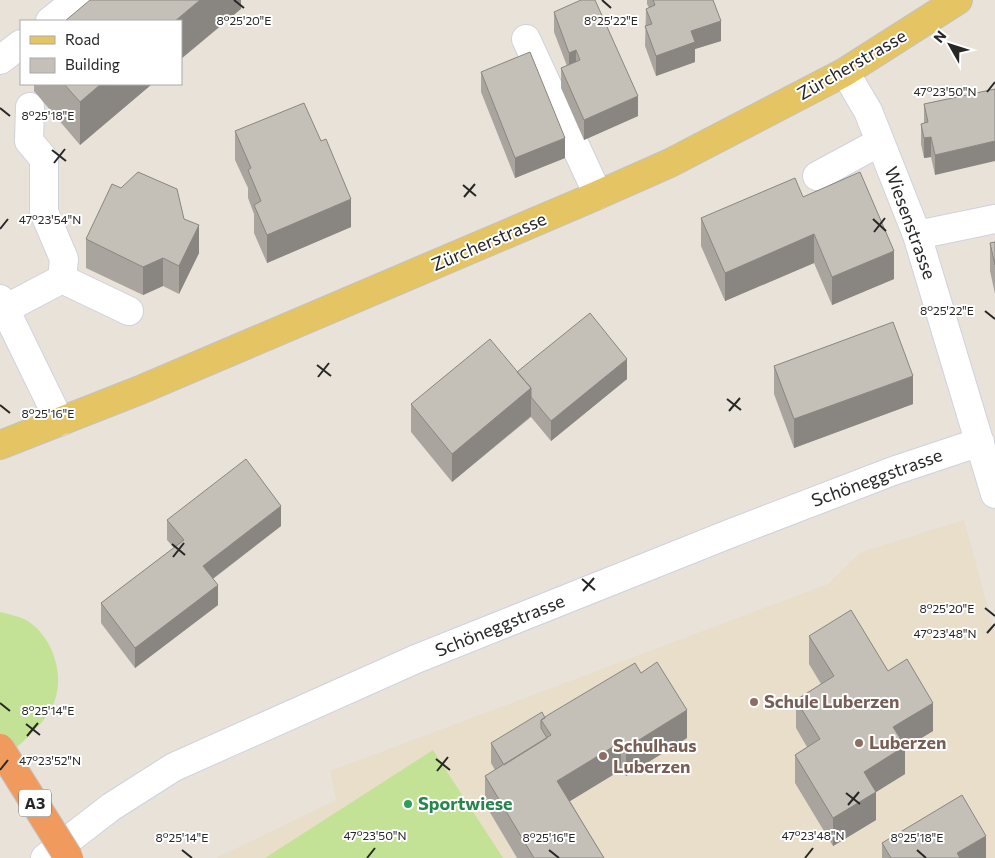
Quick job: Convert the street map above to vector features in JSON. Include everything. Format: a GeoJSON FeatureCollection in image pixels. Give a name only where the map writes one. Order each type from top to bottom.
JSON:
{"type":"FeatureCollection","features":[{"type":"Feature","properties":{"kind":"highway","name":"A3"},"geometry":{"type":"LineString","coordinates":[[0,748],[69,858]]}},
{"type":"Feature","properties":{"kind":"main road","name":"Zürcherstrasse"},"geometry":{"type":"LineString","coordinates":[[0,446],[598,195],[720,138],[845,72],[958,0]]}},
{"type":"Feature","properties":{"kind":"street"},"geometry":{"type":"LineString","coordinates":[[51,20],[77,0]]}},
{"type":"Feature","properties":{"kind":"street"},"geometry":{"type":"LineString","coordinates":[[526,39],[598,195]]}},
{"type":"Feature","properties":{"kind":"street"},"geometry":{"type":"LineString","coordinates":[[0,60],[20,45]]}},
{"type":"Feature","properties":{"kind":"street","name":"Wiesenstrasse"},"geometry":{"type":"LineString","coordinates":[[845,72],[868,111],[917,235],[995,494]]}},
{"type":"Feature","properties":{"kind":"street"},"geometry":{"type":"LineString","coordinates":[[30,107],[29,141],[44,159],[44,212],[64,259],[62,279]]}},
{"type":"Feature","properties":{"kind":"street"},"geometry":{"type":"LineString","coordinates":[[818,176],[880,142]]}},
{"type":"Feature","properties":{"kind":"street"},"geometry":{"type":"LineString","coordinates":[[917,235],[995,219]]}},
{"type":"Feature","properties":{"kind":"street"},"geometry":{"type":"LineString","coordinates":[[60,422],[3,304],[62,279],[129,311]]}},
{"type":"Feature","properties":{"kind":"street","name":"Schöneggstrasse"},"geometry":{"type":"LineString","coordinates":[[45,858],[111,807],[174,767],[407,663],[729,534],[893,471],[980,442]]}},
{"type":"Feature","properties":{"kind":"shaded area","name":"Schule Luberzen"},"geometry":{"type":"Polygon","coordinates":[[[964,520],[995,633],[995,858],[216,858],[336,800],[330,771],[828,584],[861,552],[964,520]]]}},
{"type":"Feature","properties":{"kind":"green space"},"geometry":{"type":"Polygon","coordinates":[[[0,612],[26,620],[43,636],[50,646],[54,658],[58,682],[57,694],[49,713],[37,728],[0,760],[0,612]]]}},
{"type":"Feature","properties":{"kind":"green space","name":"Sportwiese"},"geometry":{"type":"Polygon","coordinates":[[[433,750],[503,858],[265,858],[433,750]]]}},
{"type":"Feature","properties":{"kind":"building"},"geometry":{"type":"Polygon","coordinates":[[[90,0],[200,0],[176,20],[66,20],[90,0]]]}},
{"type":"Feature","properties":{"kind":"building"},"geometry":{"type":"Polygon","coordinates":[[[581,0],[595,0],[638,96],[584,120],[561,68],[580,60],[576,50],[569,53],[554,12],[581,0]]]}},
{"type":"Feature","properties":{"kind":"building"},"geometry":{"type":"Polygon","coordinates":[[[653,0],[713,0],[721,21],[691,31],[695,42],[656,56],[645,26],[652,24],[646,9],[655,5],[653,0]]]}},
{"type":"Feature","properties":{"kind":"building"},"geometry":{"type":"Polygon","coordinates":[[[530,52],[565,138],[515,158],[481,72],[530,52]]]}},
{"type":"Feature","properties":{"kind":"building"},"geometry":{"type":"Polygon","coordinates":[[[65,85],[100,85],[80,102],[65,85]]]}},
{"type":"Feature","properties":{"kind":"building"},"geometry":{"type":"Polygon","coordinates":[[[995,89],[995,141],[935,155],[931,137],[924,138],[921,124],[928,122],[924,104],[995,89]]]}},
{"type":"Feature","properties":{"kind":"building"},"geometry":{"type":"Polygon","coordinates":[[[304,103],[321,141],[326,139],[351,199],[267,235],[254,205],[261,201],[248,170],[251,168],[235,131],[304,103]]]}},
{"type":"Feature","properties":{"kind":"building"},"geometry":{"type":"Polygon","coordinates":[[[138,172],[177,189],[184,219],[199,225],[179,266],[163,258],[143,267],[86,239],[112,184],[121,188],[138,172]]]}},
{"type":"Feature","properties":{"kind":"building"},"geometry":{"type":"Polygon","coordinates":[[[860,172],[894,251],[832,277],[814,234],[725,273],[701,218],[795,178],[803,197],[860,172]]]}},
{"type":"Feature","properties":{"kind":"building"},"geometry":{"type":"Polygon","coordinates":[[[995,242],[995,265],[990,243],[995,242]]]}},
{"type":"Feature","properties":{"kind":"building"},"geometry":{"type":"Polygon","coordinates":[[[590,313],[627,359],[551,421],[531,397],[531,388],[517,372],[590,313]]]}},
{"type":"Feature","properties":{"kind":"building"},"geometry":{"type":"Polygon","coordinates":[[[893,322],[913,376],[794,419],[774,366],[893,322]]]}},
{"type":"Feature","properties":{"kind":"building"},"geometry":{"type":"Polygon","coordinates":[[[490,339],[531,388],[452,454],[411,404],[490,339]]]}},
{"type":"Feature","properties":{"kind":"building"},"geometry":{"type":"Polygon","coordinates":[[[246,459],[281,506],[203,566],[218,585],[135,648],[101,603],[184,540],[167,520],[246,459]]]}},
{"type":"Feature","properties":{"kind":"building","name":"Luberzen"},"geometry":{"type":"Polygon","coordinates":[[[851,610],[888,671],[907,659],[933,703],[893,727],[905,746],[864,772],[876,792],[833,818],[795,755],[820,739],[796,700],[834,676],[809,636],[851,610]]]}},
{"type":"Feature","properties":{"kind":"building"},"geometry":{"type":"Polygon","coordinates":[[[657,662],[687,710],[626,748],[621,742],[557,781],[604,858],[534,858],[485,776],[551,735],[541,720],[548,715],[635,663],[641,673],[657,662]]]}},
{"type":"Feature","properties":{"kind":"building"},"geometry":{"type":"Polygon","coordinates":[[[542,712],[545,718],[541,720],[541,728],[547,738],[504,765],[491,743],[542,712]]]}},
{"type":"Feature","properties":{"kind":"building"},"geometry":{"type":"Polygon","coordinates":[[[962,795],[986,836],[957,853],[960,858],[891,858],[882,843],[962,795]]]}},
{"type":"Feature","properties":{"kind":"place","name":"Schule Luberzen"},"geometry":{"type":"Point","coordinates":[754,702]}},
{"type":"Feature","properties":{"kind":"place","name":"Luberzen"},"geometry":{"type":"Point","coordinates":[859,743]}},
{"type":"Feature","properties":{"kind":"place","name":"Schulhaus Luberzen"},"geometry":{"type":"Point","coordinates":[603,756]}},
{"type":"Feature","properties":{"kind":"place","name":"Sportwiese"},"geometry":{"type":"Point","coordinates":[408,804]}}]}
